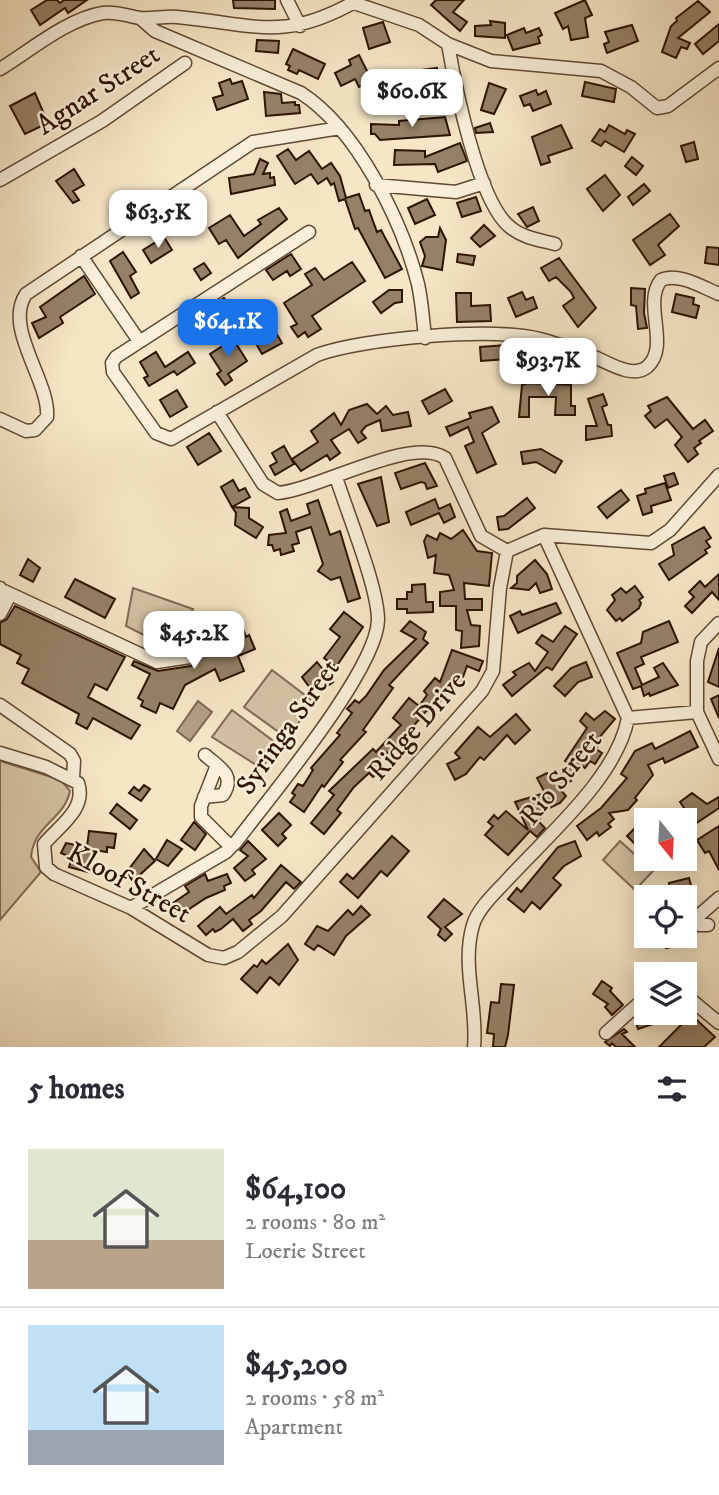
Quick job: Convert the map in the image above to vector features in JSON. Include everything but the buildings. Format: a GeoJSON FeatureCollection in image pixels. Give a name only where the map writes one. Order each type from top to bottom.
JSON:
{"type":"FeatureCollection","features":[{"type":"Feature","properties":{"kind":"street"},"geometry":{"type":"LineString","coordinates":[[288,0],[300,26]]}},
{"type":"Feature","properties":{"kind":"street"},"geometry":{"type":"LineString","coordinates":[[0,69],[85,19],[117,12],[140,18],[175,17],[279,29],[300,26],[356,1],[419,25],[447,44],[491,61],[601,71],[631,87],[657,108],[668,106],[719,68]]}},
{"type":"Feature","properties":{"kind":"street"},"geometry":{"type":"LineString","coordinates":[[140,18],[155,31],[301,93],[319,105],[340,128],[376,185],[414,271],[425,338]]}},
{"type":"Feature","properties":{"kind":"street"},"geometry":{"type":"LineString","coordinates":[[447,44],[457,94],[484,183],[499,216],[510,228],[527,237],[555,244]]}},
{"type":"Feature","properties":{"kind":"street","name":"Agnar Street"},"geometry":{"type":"LineString","coordinates":[[0,180],[102,121],[185,63]]}},
{"type":"Feature","properties":{"kind":"street"},"geometry":{"type":"LineString","coordinates":[[0,419],[26,431],[35,430],[44,422],[47,411],[20,318],[21,301],[32,289],[253,142],[340,128]]}},
{"type":"Feature","properties":{"kind":"street"},"geometry":{"type":"LineString","coordinates":[[376,185],[456,192],[484,183]]}},
{"type":"Feature","properties":{"kind":"street"},"geometry":{"type":"LineString","coordinates":[[309,232],[116,357],[112,368],[156,433],[171,439],[274,377],[328,351],[369,342],[485,335],[539,339],[634,372],[647,366],[656,350],[654,296],[661,280],[669,277],[680,279],[719,294]]}},
{"type":"Feature","properties":{"kind":"street"},"geometry":{"type":"LineString","coordinates":[[81,256],[139,341]]}},
{"type":"Feature","properties":{"kind":"street"},"geometry":{"type":"LineString","coordinates":[[217,412],[255,474],[271,490],[291,492],[392,457],[425,450],[436,451],[445,458],[481,536],[495,547],[507,551],[544,535],[651,543],[670,530],[719,475]]}},
{"type":"Feature","properties":{"kind":"street","name":"Syringa Street"},"geometry":{"type":"LineString","coordinates":[[131,908],[231,847],[333,714],[376,632],[377,604],[336,477]]}},
{"type":"Feature","properties":{"kind":"street","name":"Rio Street"},"geometry":{"type":"LineString","coordinates":[[474,1047],[476,1025],[467,953],[473,923],[488,901],[573,810],[602,772],[621,746],[628,718],[544,535]]}},
{"type":"Feature","properties":{"kind":"street","name":"Ridge Drive"},"geometry":{"type":"LineString","coordinates":[[239,952],[300,896],[482,691],[493,671],[500,588],[507,551]]}},
{"type":"Feature","properties":{"kind":"street"},"geometry":{"type":"LineString","coordinates":[[0,614],[7,601],[2,589]]}},
{"type":"Feature","properties":{"kind":"street"},"geometry":{"type":"LineString","coordinates":[[2,589],[158,662],[190,657]]}},
{"type":"Feature","properties":{"kind":"street"},"geometry":{"type":"LineString","coordinates":[[719,623],[704,637],[698,653],[697,712],[719,759]]}},
{"type":"Feature","properties":{"kind":"street"},"geometry":{"type":"LineString","coordinates":[[0,705],[70,754],[74,761],[73,778],[0,753]]}},
{"type":"Feature","properties":{"kind":"street"},"geometry":{"type":"LineString","coordinates":[[628,718],[697,712]]}},
{"type":"Feature","properties":{"kind":"street"},"geometry":{"type":"LineString","coordinates":[[204,797],[222,796],[230,785],[229,776],[205,755]]}},
{"type":"Feature","properties":{"kind":"street"},"geometry":{"type":"LineString","coordinates":[[217,765],[204,797],[202,819],[231,847]]}},
{"type":"Feature","properties":{"kind":"street","name":"Kloof Street"},"geometry":{"type":"LineString","coordinates":[[73,778],[80,789],[79,804],[44,844],[46,867],[65,881],[131,908],[208,955],[224,958],[239,952]]}},
{"type":"Feature","properties":{"kind":"street"},"geometry":{"type":"LineString","coordinates":[[708,925],[699,925],[695,919],[719,898]]}},
{"type":"Feature","properties":{"kind":"street"},"geometry":{"type":"LineString","coordinates":[[697,1005],[719,1023]]}},
{"type":"Feature","properties":{"kind":"street"},"geometry":{"type":"LineString","coordinates":[[606,1033],[634,1008]]}},
{"type":"Feature","properties":{"kind":"shaded area"},"geometry":{"type":"Polygon","coordinates":[[[133,588],[193,609],[169,648],[126,626],[133,588]]]}},
{"type":"Feature","properties":{"kind":"shaded area"},"geometry":{"type":"Polygon","coordinates":[[[272,670],[314,702],[287,738],[244,707],[272,670]]]}},
{"type":"Feature","properties":{"kind":"shaded area"},"geometry":{"type":"Polygon","coordinates":[[[198,701],[212,712],[190,741],[177,731],[198,701]]]}},
{"type":"Feature","properties":{"kind":"shaded area"},"geometry":{"type":"Polygon","coordinates":[[[232,710],[280,746],[261,768],[212,737],[232,710]]]}},
{"type":"Feature","properties":{"kind":"shaded area"},"geometry":{"type":"Polygon","coordinates":[[[0,761],[61,780],[70,791],[62,809],[43,829],[33,846],[31,857],[41,872],[0,920],[0,761]]]}},
{"type":"Feature","properties":{"kind":"shaded area"},"geometry":{"type":"Polygon","coordinates":[[[620,841],[634,854],[634,872],[652,872],[640,885],[634,885],[634,889],[603,860],[620,841]]]}}]}
